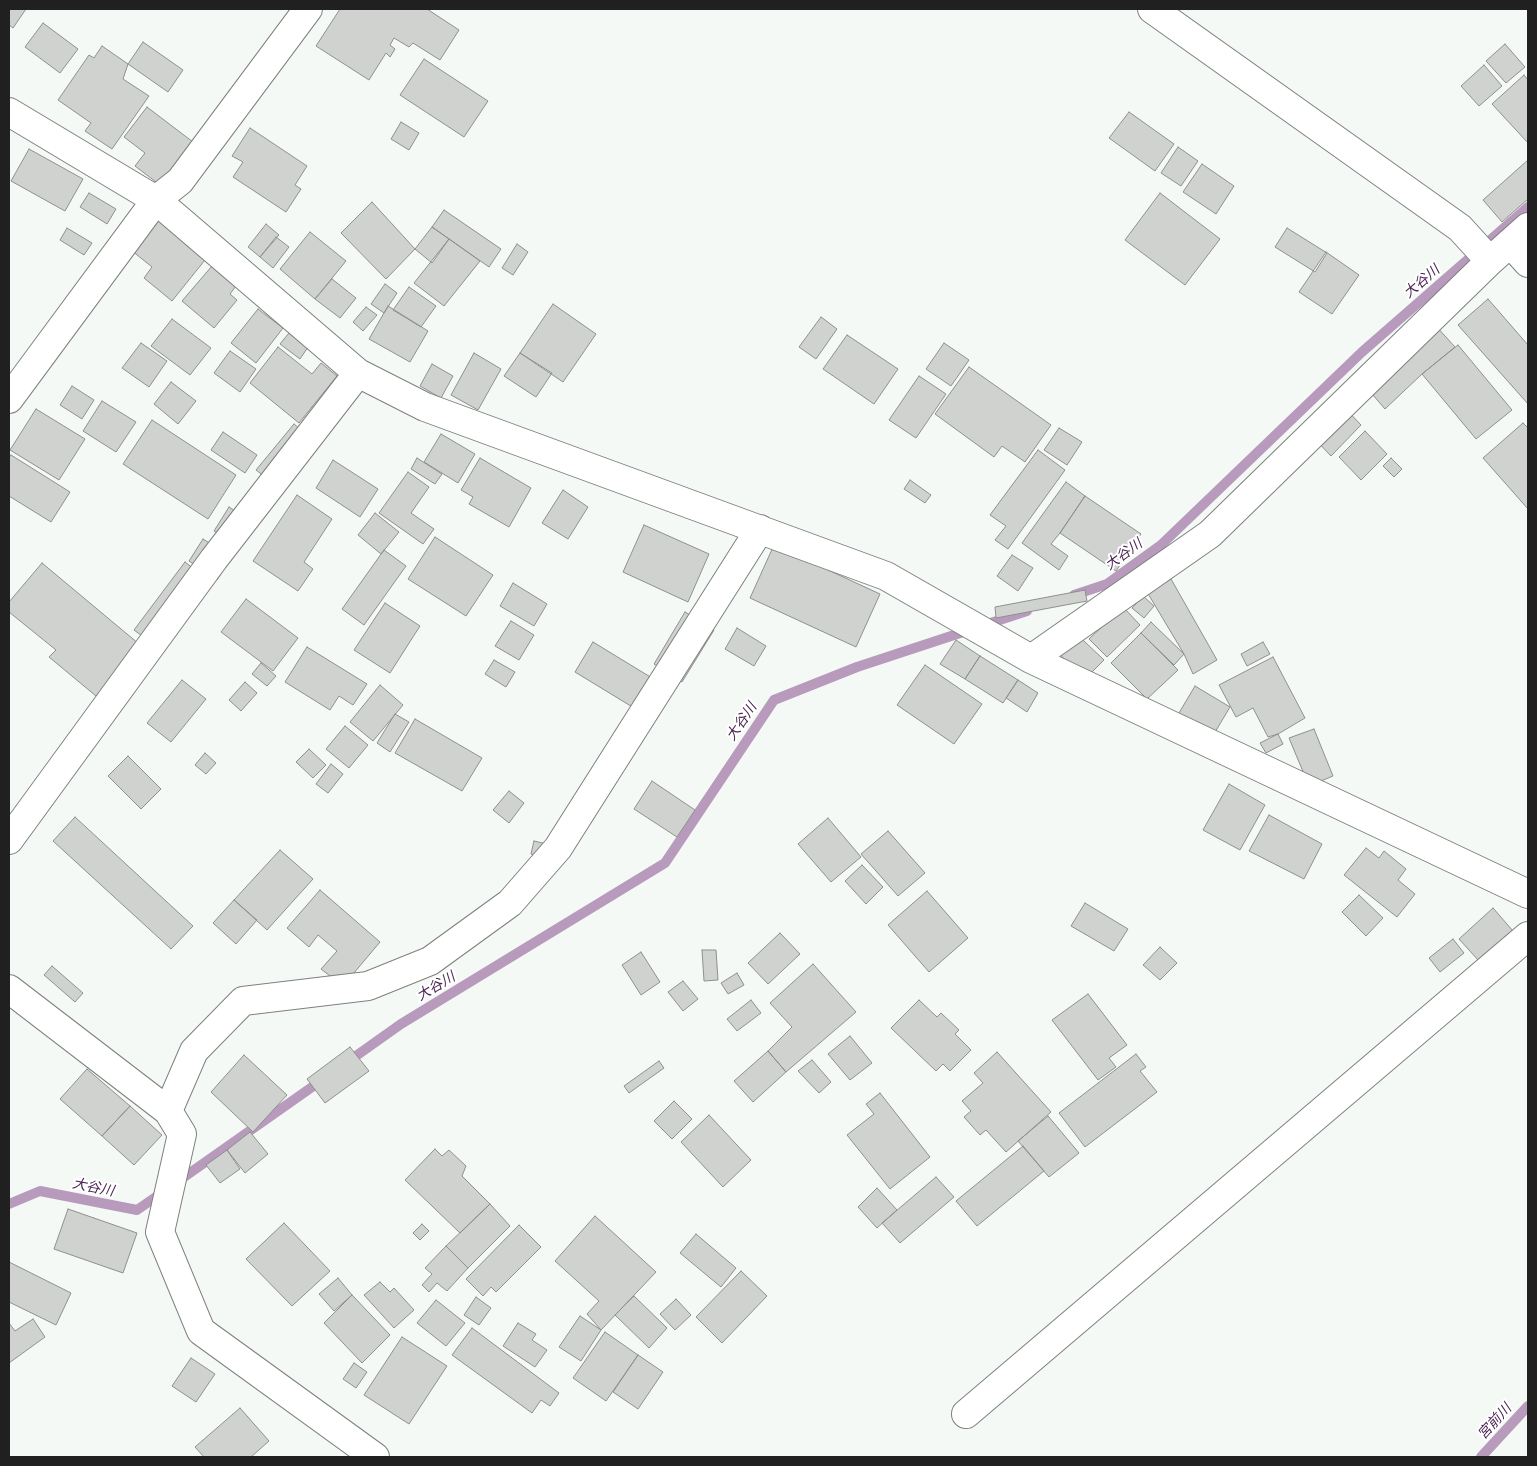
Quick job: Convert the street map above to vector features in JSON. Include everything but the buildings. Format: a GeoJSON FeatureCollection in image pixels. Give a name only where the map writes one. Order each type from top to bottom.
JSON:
{"type":"FeatureCollection","features":[{"type":"Feature","properties":{"kind":"street"},"geometry":{"type":"LineString","coordinates":[[9,399],[156,200],[180,182],[308,9]]}},
{"type":"Feature","properties":{"kind":"street"},"geometry":{"type":"LineString","coordinates":[[1152,9],[1460,228],[1490,261]]}},
{"type":"Feature","properties":{"kind":"street"},"geometry":{"type":"LineString","coordinates":[[9,112],[156,200],[358,373],[425,407],[886,576],[1031,659],[1528,894]]}},
{"type":"Feature","properties":{"kind":"street"},"geometry":{"type":"LineString","coordinates":[[1031,659],[1210,534],[1519,235],[1528,263]]}},
{"type":"Feature","properties":{"kind":"street"},"geometry":{"type":"LineString","coordinates":[[9,840],[214,560],[358,373]]}},
{"type":"Feature","properties":{"kind":"street"},"geometry":{"type":"LineString","coordinates":[[168,1110],[194,1051],[243,1001],[368,986],[430,961],[510,902],[558,848],[760,529]]}},
{"type":"Feature","properties":{"kind":"street"},"geometry":{"type":"LineString","coordinates":[[966,1414],[1528,936]]}},
{"type":"Feature","properties":{"kind":"street"},"geometry":{"type":"LineString","coordinates":[[9,990],[168,1110],[182,1134],[160,1232],[201,1331],[375,1457]]}},
{"type":"Feature","properties":{"kind":"waterway","name":"大谷川"},"geometry":{"type":"LineString","coordinates":[[1074,595],[1107,584],[1161,545],[1362,352],[1528,207]]}},
{"type":"Feature","properties":{"kind":"waterway","name":"大谷川"},"geometry":{"type":"LineString","coordinates":[[346,1063],[401,1024],[665,863],[774,700],[857,667],[1027,611]]}},
{"type":"Feature","properties":{"kind":"waterway","name":"大谷川"},"geometry":{"type":"LineString","coordinates":[[177,1182],[322,1080]]}},
{"type":"Feature","properties":{"kind":"waterway","name":"大谷川"},"geometry":{"type":"LineString","coordinates":[[9,1204],[40,1191],[137,1210],[163,1192]]}},
{"type":"Feature","properties":{"kind":"waterway","name":"宮前川"},"geometry":{"type":"LineString","coordinates":[[1481,1457],[1528,1406]]}}]}
